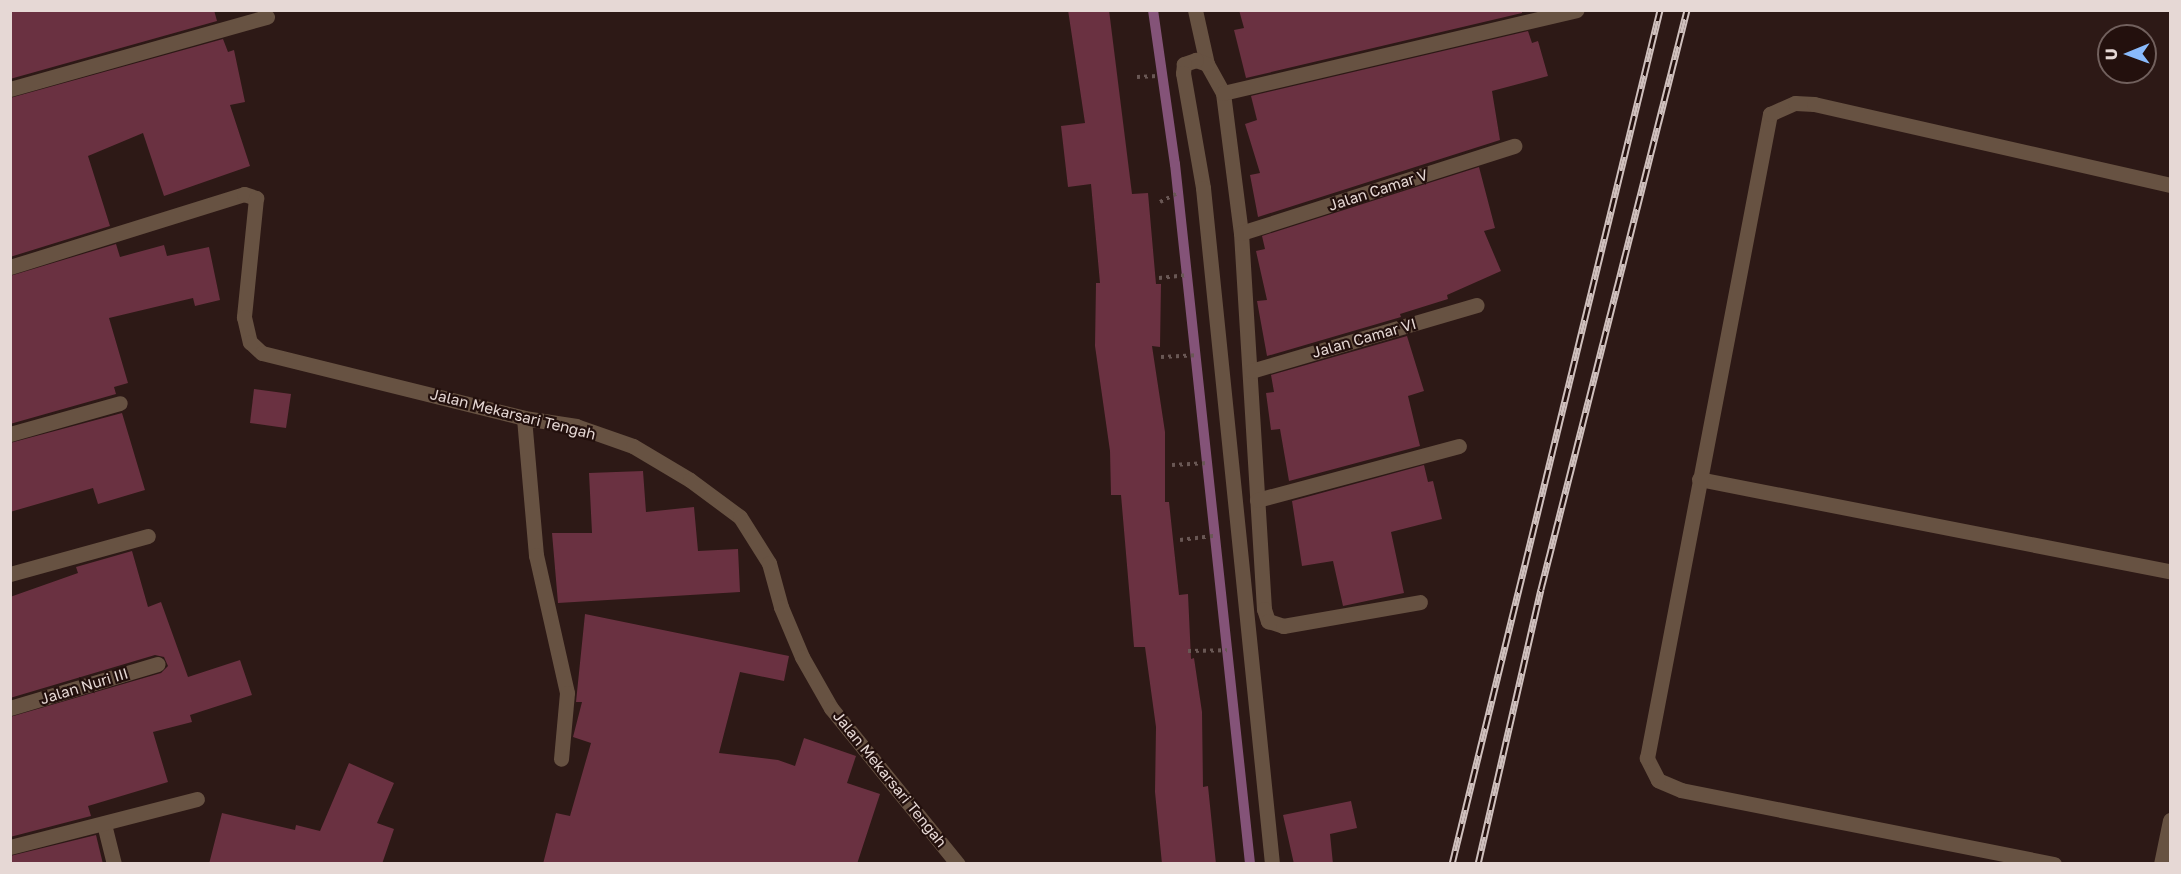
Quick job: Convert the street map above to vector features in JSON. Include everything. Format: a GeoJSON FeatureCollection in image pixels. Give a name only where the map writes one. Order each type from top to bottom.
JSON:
{"type":"FeatureCollection","features":[{"type":"Feature","properties":{"kind":"street"},"geometry":{"type":"LineString","coordinates":[[1195,10],[1207,64],[1223,93],[1241,233],[1264,609],[1268,621],[1283,627],[1420,602]]}},
{"type":"Feature","properties":{"kind":"street"},"geometry":{"type":"LineString","coordinates":[[1223,93],[1576,10]]}},
{"type":"Feature","properties":{"kind":"street"},"geometry":{"type":"LineString","coordinates":[[10,89],[267,17]]}},
{"type":"Feature","properties":{"kind":"street"},"geometry":{"type":"LineString","coordinates":[[1207,64],[1196,60],[1184,64],[1183,73],[1203,188],[1272,864]]}},
{"type":"Feature","properties":{"kind":"street"},"geometry":{"type":"LineString","coordinates":[[2054,864],[1756,807],[1681,790],[1658,780],[1647,758],[1770,114],[1795,103],[1814,104],[2170,185]]}},
{"type":"Feature","properties":{"kind":"street","name":"Jalan Camar V"},"geometry":{"type":"LineString","coordinates":[[1241,233],[1514,146]]}},
{"type":"Feature","properties":{"kind":"street","name":"Jalan Mekarsari Tengah"},"geometry":{"type":"LineString","coordinates":[[10,267],[244,194],[256,198],[259,204],[244,317],[250,342],[262,353],[524,418],[576,426],[633,446],[690,480],[740,517],[769,563],[781,607],[802,657],[831,708],[958,864]]}},
{"type":"Feature","properties":{"kind":"street","name":"Jalan Camar VI"},"geometry":{"type":"LineString","coordinates":[[1251,372],[1477,306]]}},
{"type":"Feature","properties":{"kind":"street"},"geometry":{"type":"LineString","coordinates":[[10,434],[120,403]]}},
{"type":"Feature","properties":{"kind":"street"},"geometry":{"type":"LineString","coordinates":[[524,418],[536,555],[567,693],[561,759]]}},
{"type":"Feature","properties":{"kind":"street"},"geometry":{"type":"LineString","coordinates":[[1257,500],[1459,446]]}},
{"type":"Feature","properties":{"kind":"street"},"geometry":{"type":"LineString","coordinates":[[1699,479],[2170,571]]}},
{"type":"Feature","properties":{"kind":"street"},"geometry":{"type":"LineString","coordinates":[[10,574],[148,536]]}},
{"type":"Feature","properties":{"kind":"street","name":"Jalan Nuri III"},"geometry":{"type":"LineString","coordinates":[[10,708],[158,664]]}},
{"type":"Feature","properties":{"kind":"street"},"geometry":{"type":"LineString","coordinates":[[10,847],[197,800]]}},
{"type":"Feature","properties":{"kind":"street"},"geometry":{"type":"LineString","coordinates":[[2161,864],[2170,820]]}},
{"type":"Feature","properties":{"kind":"street"},"geometry":{"type":"LineString","coordinates":[[104,824],[114,864]]}},
{"type":"Feature","properties":{"kind":"path"},"geometry":{"type":"LineString","coordinates":[[1137,77],[1150,76]]}},
{"type":"Feature","properties":{"kind":"path"},"geometry":{"type":"LineString","coordinates":[[1160,202],[1170,194]]}},
{"type":"Feature","properties":{"kind":"path"},"geometry":{"type":"LineString","coordinates":[[1159,278],[1168,277]]}},
{"type":"Feature","properties":{"kind":"path"},"geometry":{"type":"LineString","coordinates":[[1161,357],[1206,354]]}},
{"type":"Feature","properties":{"kind":"path"},"geometry":{"type":"LineString","coordinates":[[1172,465],[1216,462]]}},
{"type":"Feature","properties":{"kind":"path"},"geometry":{"type":"LineString","coordinates":[[1180,540],[1224,536]]}},
{"type":"Feature","properties":{"kind":"path"},"geometry":{"type":"LineString","coordinates":[[1188,651],[1237,650]]}},
{"type":"Feature","properties":{"kind":"building"},"geometry":{"type":"Polygon","coordinates":[[[10,10],[214,10],[217,21],[10,79],[10,10]]]}},
{"type":"Feature","properties":{"kind":"building"},"geometry":{"type":"Polygon","coordinates":[[[1068,10],[1109,10],[1132,194],[1148,193],[1156,284],[1161,284],[1160,347],[1152,346],[1165,432],[1165,502],[1169,502],[1179,595],[1188,594],[1191,659],[1194,658],[1202,712],[1203,787],[1208,786],[1216,864],[1162,864],[1155,792],[1156,727],[1145,647],[1134,647],[1121,495],[1111,495],[1110,451],[1095,346],[1096,283],[1100,283],[1091,184],[1068,187],[1061,126],[1085,123],[1068,10]]]}},
{"type":"Feature","properties":{"kind":"building"},"geometry":{"type":"Polygon","coordinates":[[[1239,10],[1522,10],[1522,13],[1246,78],[1234,30],[1244,28],[1239,10]]]}},
{"type":"Feature","properties":{"kind":"building"},"geometry":{"type":"Polygon","coordinates":[[[1528,31],[1532,43],[1538,41],[1548,76],[1492,91],[1500,140],[1258,217],[1250,175],[1260,173],[1245,124],[1257,120],[1251,96],[1528,31]]]}},
{"type":"Feature","properties":{"kind":"building"},"geometry":{"type":"Polygon","coordinates":[[[223,39],[228,52],[234,50],[245,102],[230,105],[250,166],[164,196],[143,133],[88,156],[110,226],[10,257],[10,98],[223,39]]]}},
{"type":"Feature","properties":{"kind":"building"},"geometry":{"type":"Polygon","coordinates":[[[1479,167],[1495,228],[1484,231],[1501,271],[1447,295],[1448,299],[1400,314],[1401,317],[1267,356],[1257,301],[1267,300],[1256,251],[1265,249],[1262,236],[1479,167]]]}},
{"type":"Feature","properties":{"kind":"building"},"geometry":{"type":"Polygon","coordinates":[[[116,244],[120,257],[164,245],[167,256],[209,247],[220,300],[195,306],[193,298],[109,318],[128,383],[114,387],[116,394],[10,424],[10,276],[116,244]]]}},
{"type":"Feature","properties":{"kind":"building"},"geometry":{"type":"Polygon","coordinates":[[[1407,336],[1424,391],[1408,396],[1420,446],[1289,481],[1280,429],[1271,430],[1266,393],[1274,392],[1271,375],[1407,336]]]}},
{"type":"Feature","properties":{"kind":"building"},"geometry":{"type":"Polygon","coordinates":[[[254,389],[291,394],[286,428],[250,423],[254,389]]]}},
{"type":"Feature","properties":{"kind":"building"},"geometry":{"type":"Polygon","coordinates":[[[122,413],[145,490],[98,504],[93,488],[10,512],[10,443],[122,413]]]}},
{"type":"Feature","properties":{"kind":"building"},"geometry":{"type":"Polygon","coordinates":[[[1424,465],[1428,482],[1433,481],[1442,519],[1391,532],[1404,593],[1343,606],[1333,561],[1302,566],[1292,501],[1424,465]]]}},
{"type":"Feature","properties":{"kind":"building"},"geometry":{"type":"Polygon","coordinates":[[[643,471],[646,512],[694,507],[698,551],[738,549],[740,592],[558,603],[552,533],[592,533],[589,473],[643,471]]]}},
{"type":"Feature","properties":{"kind":"building"},"geometry":{"type":"Polygon","coordinates":[[[132,551],[148,607],[161,602],[188,677],[240,660],[252,695],[190,715],[192,722],[153,732],[168,782],[88,806],[91,816],[10,837],[10,717],[161,673],[168,666],[164,657],[155,655],[10,698],[10,597],[78,573],[76,567],[132,551]]]}},
{"type":"Feature","properties":{"kind":"building"},"geometry":{"type":"Polygon","coordinates":[[[585,614],[789,656],[784,681],[740,672],[719,753],[778,760],[795,766],[804,738],[856,756],[847,783],[880,794],[857,864],[543,864],[556,813],[570,816],[591,743],[573,737],[582,702],[576,702],[585,614]]]}},
{"type":"Feature","properties":{"kind":"building"},"geometry":{"type":"Polygon","coordinates":[[[349,763],[394,783],[377,823],[394,829],[382,864],[209,864],[222,813],[295,830],[296,825],[320,831],[349,763]]]}},
{"type":"Feature","properties":{"kind":"building"},"geometry":{"type":"Polygon","coordinates":[[[1351,801],[1357,828],[1330,834],[1333,864],[1294,864],[1283,815],[1351,801]]]}},
{"type":"Feature","properties":{"kind":"building"},"geometry":{"type":"Polygon","coordinates":[[[96,835],[103,864],[10,864],[10,856],[96,835]]]}},
{"type":"Feature","properties":{"kind":"waterway"},"geometry":{"type":"LineString","coordinates":[[1153,10],[1175,164],[1250,864]]}},
{"type":"Feature","properties":{"kind":"railway"},"geometry":{"type":"LineString","coordinates":[[1452,864],[1660,10]]}},
{"type":"Feature","properties":{"kind":"railway"},"geometry":{"type":"LineString","coordinates":[[1478,864],[1541,589],[1687,10]]}}]}
